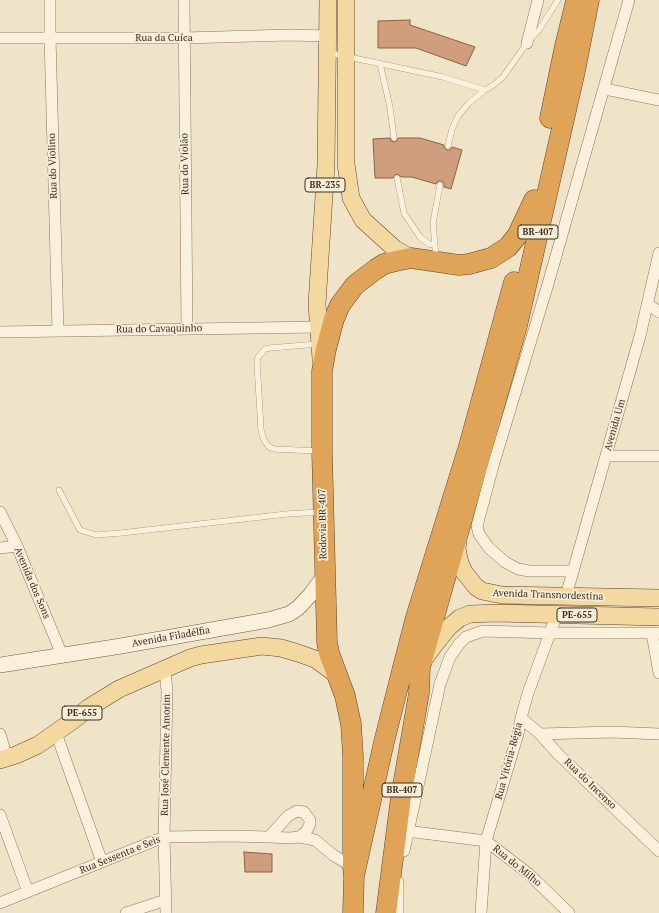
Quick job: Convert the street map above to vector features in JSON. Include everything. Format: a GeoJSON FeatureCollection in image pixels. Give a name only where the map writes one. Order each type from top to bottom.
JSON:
{"type":"FeatureCollection","features":[{"type":"Feature","properties":{"kind":"highway"},"geometry":{"type":"LineString","coordinates":[[353,913],[353,872],[384,742],[416,617],[471,438],[510,297],[534,200],[564,46],[576,0]]}},
{"type":"Feature","properties":{"kind":"highway","name":"BR-407"},"geometry":{"type":"LineString","coordinates":[[386,913],[401,796],[419,693],[420,667],[458,531],[486,464],[509,357],[575,71],[589,0]]}},
{"type":"Feature","properties":{"kind":"highway"},"geometry":{"type":"LineString","coordinates":[[411,258],[435,253],[459,265],[485,260],[499,254],[508,247],[517,236],[534,200]]}},
{"type":"Feature","properties":{"kind":"highway","name":"Rodovia BR-407"},"geometry":{"type":"LineString","coordinates":[[353,872],[353,756],[351,724],[345,696],[329,653],[323,512],[322,371],[334,319],[340,305],[349,292],[355,285],[384,264],[411,258]]}},
{"type":"Feature","properties":{"kind":"main road","name":"BR-235"},"geometry":{"type":"LineString","coordinates":[[322,371],[317,304],[326,165],[328,0]]}},
{"type":"Feature","properties":{"kind":"main road","name":"BR-235"},"geometry":{"type":"LineString","coordinates":[[346,0],[346,164],[350,198],[363,220],[372,229],[395,249],[411,258]]}},
{"type":"Feature","properties":{"kind":"main road","name":"Avenida Transnordestina"},"geometry":{"type":"LineString","coordinates":[[458,531],[457,549],[460,563],[469,580],[482,591],[502,595],[659,598]]}},
{"type":"Feature","properties":{"kind":"main road","name":"Avenida Transnordestina"},"geometry":{"type":"LineString","coordinates":[[420,667],[433,646],[449,627],[460,618],[470,614],[557,614],[659,618]]}},
{"type":"Feature","properties":{"kind":"main road","name":"PE-655"},"geometry":{"type":"LineString","coordinates":[[3,759],[29,750],[56,733],[88,708],[108,695],[134,682],[190,658],[201,655],[262,646],[281,648],[315,659],[337,675]]}},
{"type":"Feature","properties":{"kind":"street","name":"Rua do Violino"},"geometry":{"type":"LineString","coordinates":[[50,0],[58,331]]}},
{"type":"Feature","properties":{"kind":"street","name":"Rua do Violão"},"geometry":{"type":"LineString","coordinates":[[184,0],[187,329]]}},
{"type":"Feature","properties":{"kind":"street"},"geometry":{"type":"LineString","coordinates":[[527,43],[538,0]]}},
{"type":"Feature","properties":{"kind":"street"},"geometry":{"type":"LineString","coordinates":[[573,571],[529,571],[518,569],[496,555],[478,534],[477,526],[486,464],[548,284],[629,0]]}},
{"type":"Feature","properties":{"kind":"street","name":"Rua da Cuíca"},"geometry":{"type":"LineString","coordinates":[[0,38],[184,38],[290,35],[327,44]]}},
{"type":"Feature","properties":{"kind":"street"},"geometry":{"type":"LineString","coordinates":[[604,89],[659,100]]}},
{"type":"Feature","properties":{"kind":"street","name":"Avenida Um"},"geometry":{"type":"LineString","coordinates":[[566,596],[640,336],[659,253]]}},
{"type":"Feature","properties":{"kind":"street"},"geometry":{"type":"LineString","coordinates":[[648,304],[659,312]]}},
{"type":"Feature","properties":{"kind":"street","name":"Rua do Cavaquinho"},"geometry":{"type":"LineString","coordinates":[[0,332],[318,328]]}},
{"type":"Feature","properties":{"kind":"street"},"geometry":{"type":"LineString","coordinates":[[606,456],[659,456]]}},
{"type":"Feature","properties":{"kind":"street","name":"Avenida dos Sons"},"geometry":{"type":"LineString","coordinates":[[0,512],[17,546],[62,655]]}},
{"type":"Feature","properties":{"kind":"street"},"geometry":{"type":"LineString","coordinates":[[0,548],[17,546]]}},
{"type":"Feature","properties":{"kind":"street","name":"Avenida Filadélfia"},"geometry":{"type":"LineString","coordinates":[[0,665],[259,622],[289,614],[305,601],[325,575]]}},
{"type":"Feature","properties":{"kind":"street","name":"Rua Vitória-Régia"},"geometry":{"type":"LineString","coordinates":[[481,913],[486,841],[537,666],[557,614]]}},
{"type":"Feature","properties":{"kind":"street"},"geometry":{"type":"LineString","coordinates":[[398,913],[398,881],[407,831],[440,684],[450,657],[466,637],[483,631],[550,634],[656,633],[659,673]]}},
{"type":"Feature","properties":{"kind":"street","name":"Rua José Clemente Amorim"},"geometry":{"type":"LineString","coordinates":[[165,670],[167,691],[164,837],[166,913]]}},
{"type":"Feature","properties":{"kind":"street","name":"Rua do Incenso"},"geometry":{"type":"LineString","coordinates":[[521,718],[540,734],[557,753],[659,851]]}},
{"type":"Feature","properties":{"kind":"street"},"geometry":{"type":"LineString","coordinates":[[540,734],[612,732],[659,734]]}},
{"type":"Feature","properties":{"kind":"street"},"geometry":{"type":"LineString","coordinates":[[56,733],[102,862]]}},
{"type":"Feature","properties":{"kind":"street"},"geometry":{"type":"LineString","coordinates":[[0,734],[3,759]]}},
{"type":"Feature","properties":{"kind":"street"},"geometry":{"type":"LineString","coordinates":[[269,837],[288,816],[297,811],[304,812],[310,820],[310,824],[306,832],[299,837]]}},
{"type":"Feature","properties":{"kind":"street"},"geometry":{"type":"LineString","coordinates":[[0,815],[28,892]]}},
{"type":"Feature","properties":{"kind":"street","name":"Rua do Milho"},"geometry":{"type":"LineString","coordinates":[[407,831],[486,841],[529,874],[570,913]]}},
{"type":"Feature","properties":{"kind":"street","name":"Rua Sessenta e Seis"},"geometry":{"type":"LineString","coordinates":[[0,903],[164,837],[299,837],[315,840],[353,872]]}},
{"type":"Feature","properties":{"kind":"street"},"geometry":{"type":"LineString","coordinates":[[126,913],[166,900]]}},
{"type":"Feature","properties":{"kind":"lane"},"geometry":{"type":"LineString","coordinates":[[448,146],[452,129],[458,116],[485,90],[503,77],[527,43],[539,30],[558,0]]}},
{"type":"Feature","properties":{"kind":"lane"},"geometry":{"type":"LineString","coordinates":[[327,44],[346,57],[443,77],[485,90]]}},
{"type":"Feature","properties":{"kind":"lane"},"geometry":{"type":"LineString","coordinates":[[380,64],[390,107],[394,138]]}},
{"type":"Feature","properties":{"kind":"lane"},"geometry":{"type":"LineString","coordinates":[[397,178],[404,213],[420,237],[429,244],[435,253]]}},
{"type":"Feature","properties":{"kind":"lane"},"geometry":{"type":"LineString","coordinates":[[435,253],[433,223],[440,185]]}},
{"type":"Feature","properties":{"kind":"lane"},"geometry":{"type":"LineString","coordinates":[[320,344],[270,348],[262,352],[258,357],[257,362],[261,430],[264,440],[269,447],[274,449],[322,452]]}},
{"type":"Feature","properties":{"kind":"lane"},"geometry":{"type":"LineString","coordinates":[[59,490],[80,530],[96,534],[121,534],[287,514],[323,512]]}},
{"type":"Feature","properties":{"kind":"building"},"geometry":{"type":"Polygon","coordinates":[[[410,20],[410,25],[475,47],[466,66],[416,48],[378,48],[378,21],[410,20]]]}},
{"type":"Feature","properties":{"kind":"building"},"geometry":{"type":"Polygon","coordinates":[[[390,138],[391,141],[394,142],[397,141],[398,138],[420,138],[444,145],[444,148],[447,150],[450,150],[452,147],[462,150],[451,189],[444,187],[444,183],[441,181],[438,181],[436,184],[412,177],[401,177],[398,174],[393,178],[375,178],[373,139],[390,138]]]}},
{"type":"Feature","properties":{"kind":"building"},"geometry":{"type":"Polygon","coordinates":[[[244,852],[272,854],[272,872],[245,872],[244,852]]]}}]}
